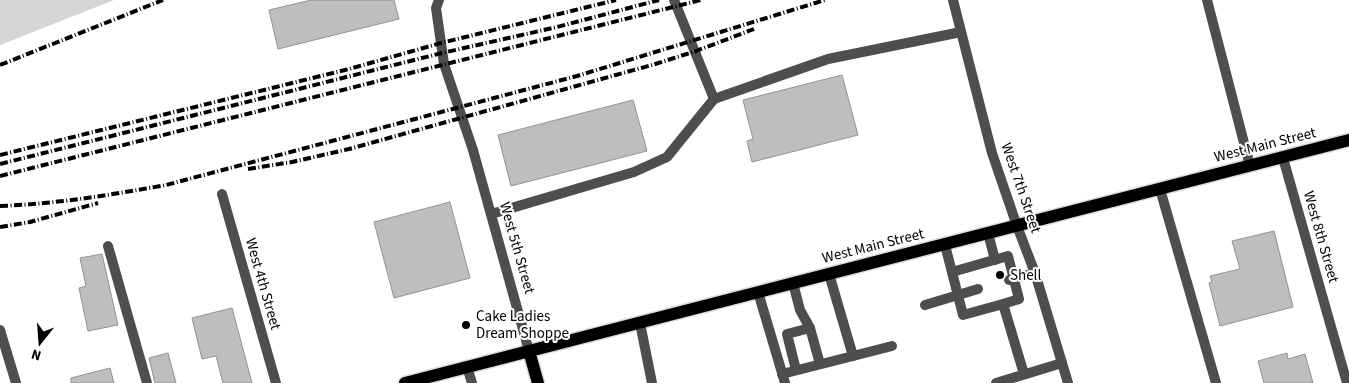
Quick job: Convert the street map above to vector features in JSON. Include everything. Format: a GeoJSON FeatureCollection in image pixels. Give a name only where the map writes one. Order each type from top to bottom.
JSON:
{"type":"FeatureCollection","features":[{"type":"Feature","properties":{"kind":"main road","name":"West Main Street"},"geometry":{"type":"LineString","coordinates":[[405,383],[1349,140]]}},
{"type":"Feature","properties":{"kind":"main road","name":"West 5th Street"},"geometry":{"type":"LineString","coordinates":[[529,351],[538,383]]}},
{"type":"Feature","properties":{"kind":"street","name":"West 5th Street"},"geometry":{"type":"LineString","coordinates":[[439,0],[436,8],[444,64],[473,150],[529,351]]}},
{"type":"Feature","properties":{"kind":"street"},"geometry":{"type":"LineString","coordinates":[[674,0],[714,99]]}},
{"type":"Feature","properties":{"kind":"street","name":"West 7th Street"},"geometry":{"type":"LineString","coordinates":[[953,0],[992,153],[1034,273],[1068,383]]}},
{"type":"Feature","properties":{"kind":"street"},"geometry":{"type":"LineString","coordinates":[[1207,0],[1250,166]]}},
{"type":"Feature","properties":{"kind":"street"},"geometry":{"type":"LineString","coordinates":[[491,214],[634,172],[667,157],[714,99],[828,59],[962,32]]}},
{"type":"Feature","properties":{"kind":"street","name":"West 8th Street"},"geometry":{"type":"LineString","coordinates":[[1283,158],[1347,383]]}},
{"type":"Feature","properties":{"kind":"street"},"geometry":{"type":"LineString","coordinates":[[1160,189],[1216,383]]}},
{"type":"Feature","properties":{"kind":"street","name":"West 4th Street"},"geometry":{"type":"LineString","coordinates":[[222,194],[276,383]]}},
{"type":"Feature","properties":{"kind":"street"},"geometry":{"type":"LineString","coordinates":[[988,233],[995,260]]}},
{"type":"Feature","properties":{"kind":"street"},"geometry":{"type":"LineString","coordinates":[[945,245],[963,315],[1019,299],[1011,280],[1008,256],[952,272]]}},
{"type":"Feature","properties":{"kind":"street"},"geometry":{"type":"LineString","coordinates":[[108,246],[147,383]]}},
{"type":"Feature","properties":{"kind":"street"},"geometry":{"type":"LineString","coordinates":[[1011,280],[1034,273]]}},
{"type":"Feature","properties":{"kind":"street"},"geometry":{"type":"LineString","coordinates":[[829,274],[853,356]]}},
{"type":"Feature","properties":{"kind":"street"},"geometry":{"type":"LineString","coordinates":[[793,283],[800,310],[810,328],[820,364]]}},
{"type":"Feature","properties":{"kind":"street"},"geometry":{"type":"LineString","coordinates":[[925,305],[978,289]]}},
{"type":"Feature","properties":{"kind":"street"},"geometry":{"type":"LineString","coordinates":[[758,292],[783,378],[796,370],[892,346]]}},
{"type":"Feature","properties":{"kind":"street"},"geometry":{"type":"LineString","coordinates":[[1003,304],[1024,374]]}},
{"type":"Feature","properties":{"kind":"street"},"geometry":{"type":"LineString","coordinates":[[640,323],[652,383]]}},
{"type":"Feature","properties":{"kind":"street"},"geometry":{"type":"LineString","coordinates":[[796,370],[787,334],[810,328]]}},
{"type":"Feature","properties":{"kind":"street"},"geometry":{"type":"LineString","coordinates":[[0,330],[16,383]]}},
{"type":"Feature","properties":{"kind":"street"},"geometry":{"type":"LineString","coordinates":[[996,383],[1062,363]]}},
{"type":"Feature","properties":{"kind":"street"},"geometry":{"type":"LineString","coordinates":[[468,367],[472,383]]}},
{"type":"Feature","properties":{"kind":"shaded area"},"geometry":{"type":"Polygon","coordinates":[[[0,0],[114,0],[0,45],[0,0]]]}},
{"type":"Feature","properties":{"kind":"building"},"geometry":{"type":"Polygon","coordinates":[[[311,0],[394,0],[399,19],[278,49],[269,10],[311,0]]]}},
{"type":"Feature","properties":{"kind":"building"},"geometry":{"type":"Polygon","coordinates":[[[842,75],[858,135],[752,162],[747,141],[753,139],[743,100],[842,75]]]}},
{"type":"Feature","properties":{"kind":"building"},"geometry":{"type":"Polygon","coordinates":[[[633,100],[647,151],[511,186],[498,135],[633,100]]]}},
{"type":"Feature","properties":{"kind":"building"},"geometry":{"type":"Polygon","coordinates":[[[450,202],[470,278],[394,298],[374,222],[450,202]]]}},
{"type":"Feature","properties":{"kind":"building"},"geometry":{"type":"Polygon","coordinates":[[[1274,231],[1293,307],[1220,326],[1209,283],[1212,282],[1210,276],[1240,269],[1232,241],[1274,231]]]}},
{"type":"Feature","properties":{"kind":"building"},"geometry":{"type":"Polygon","coordinates":[[[102,254],[118,325],[88,331],[79,288],[86,286],[80,258],[102,254]]]}},
{"type":"Feature","properties":{"kind":"building"},"geometry":{"type":"Polygon","coordinates":[[[232,308],[252,383],[223,383],[216,356],[202,359],[192,318],[232,308]]]}},
{"type":"Feature","properties":{"kind":"building"},"geometry":{"type":"Polygon","coordinates":[[[168,353],[176,383],[155,383],[149,358],[168,353]]]}},
{"type":"Feature","properties":{"kind":"building"},"geometry":{"type":"Polygon","coordinates":[[[1287,353],[1288,359],[1305,354],[1313,383],[1264,383],[1258,361],[1287,353]]]}},
{"type":"Feature","properties":{"kind":"building"},"geometry":{"type":"Polygon","coordinates":[[[110,368],[114,383],[71,383],[71,378],[110,368]]]}},
{"type":"Feature","properties":{"kind":"railway"},"geometry":{"type":"LineString","coordinates":[[0,65],[163,0]]}},
{"type":"Feature","properties":{"kind":"railway"},"geometry":{"type":"LineString","coordinates":[[0,155],[349,69],[441,43],[616,0]]}},
{"type":"Feature","properties":{"kind":"railway"},"geometry":{"type":"LineString","coordinates":[[0,164],[442,53],[557,27],[659,0]]}},
{"type":"Feature","properties":{"kind":"railway"},"geometry":{"type":"LineString","coordinates":[[0,176],[701,0]]}},
{"type":"Feature","properties":{"kind":"railway"},"geometry":{"type":"LineString","coordinates":[[0,206],[104,196],[166,185],[577,76],[825,0]]}},
{"type":"Feature","properties":{"kind":"railway"},"geometry":{"type":"LineString","coordinates":[[248,169],[292,162],[349,149],[652,65],[754,29]]}},
{"type":"Feature","properties":{"kind":"railway"},"geometry":{"type":"LineString","coordinates":[[0,227],[30,222],[98,203]]}},
{"type":"Feature","properties":{"kind":"place","name":"Shell"},"geometry":{"type":"Point","coordinates":[1000,275]}},
{"type":"Feature","properties":{"kind":"place","name":"Cake Ladies Dream Shoppe"},"geometry":{"type":"Point","coordinates":[466,325]}}]}
